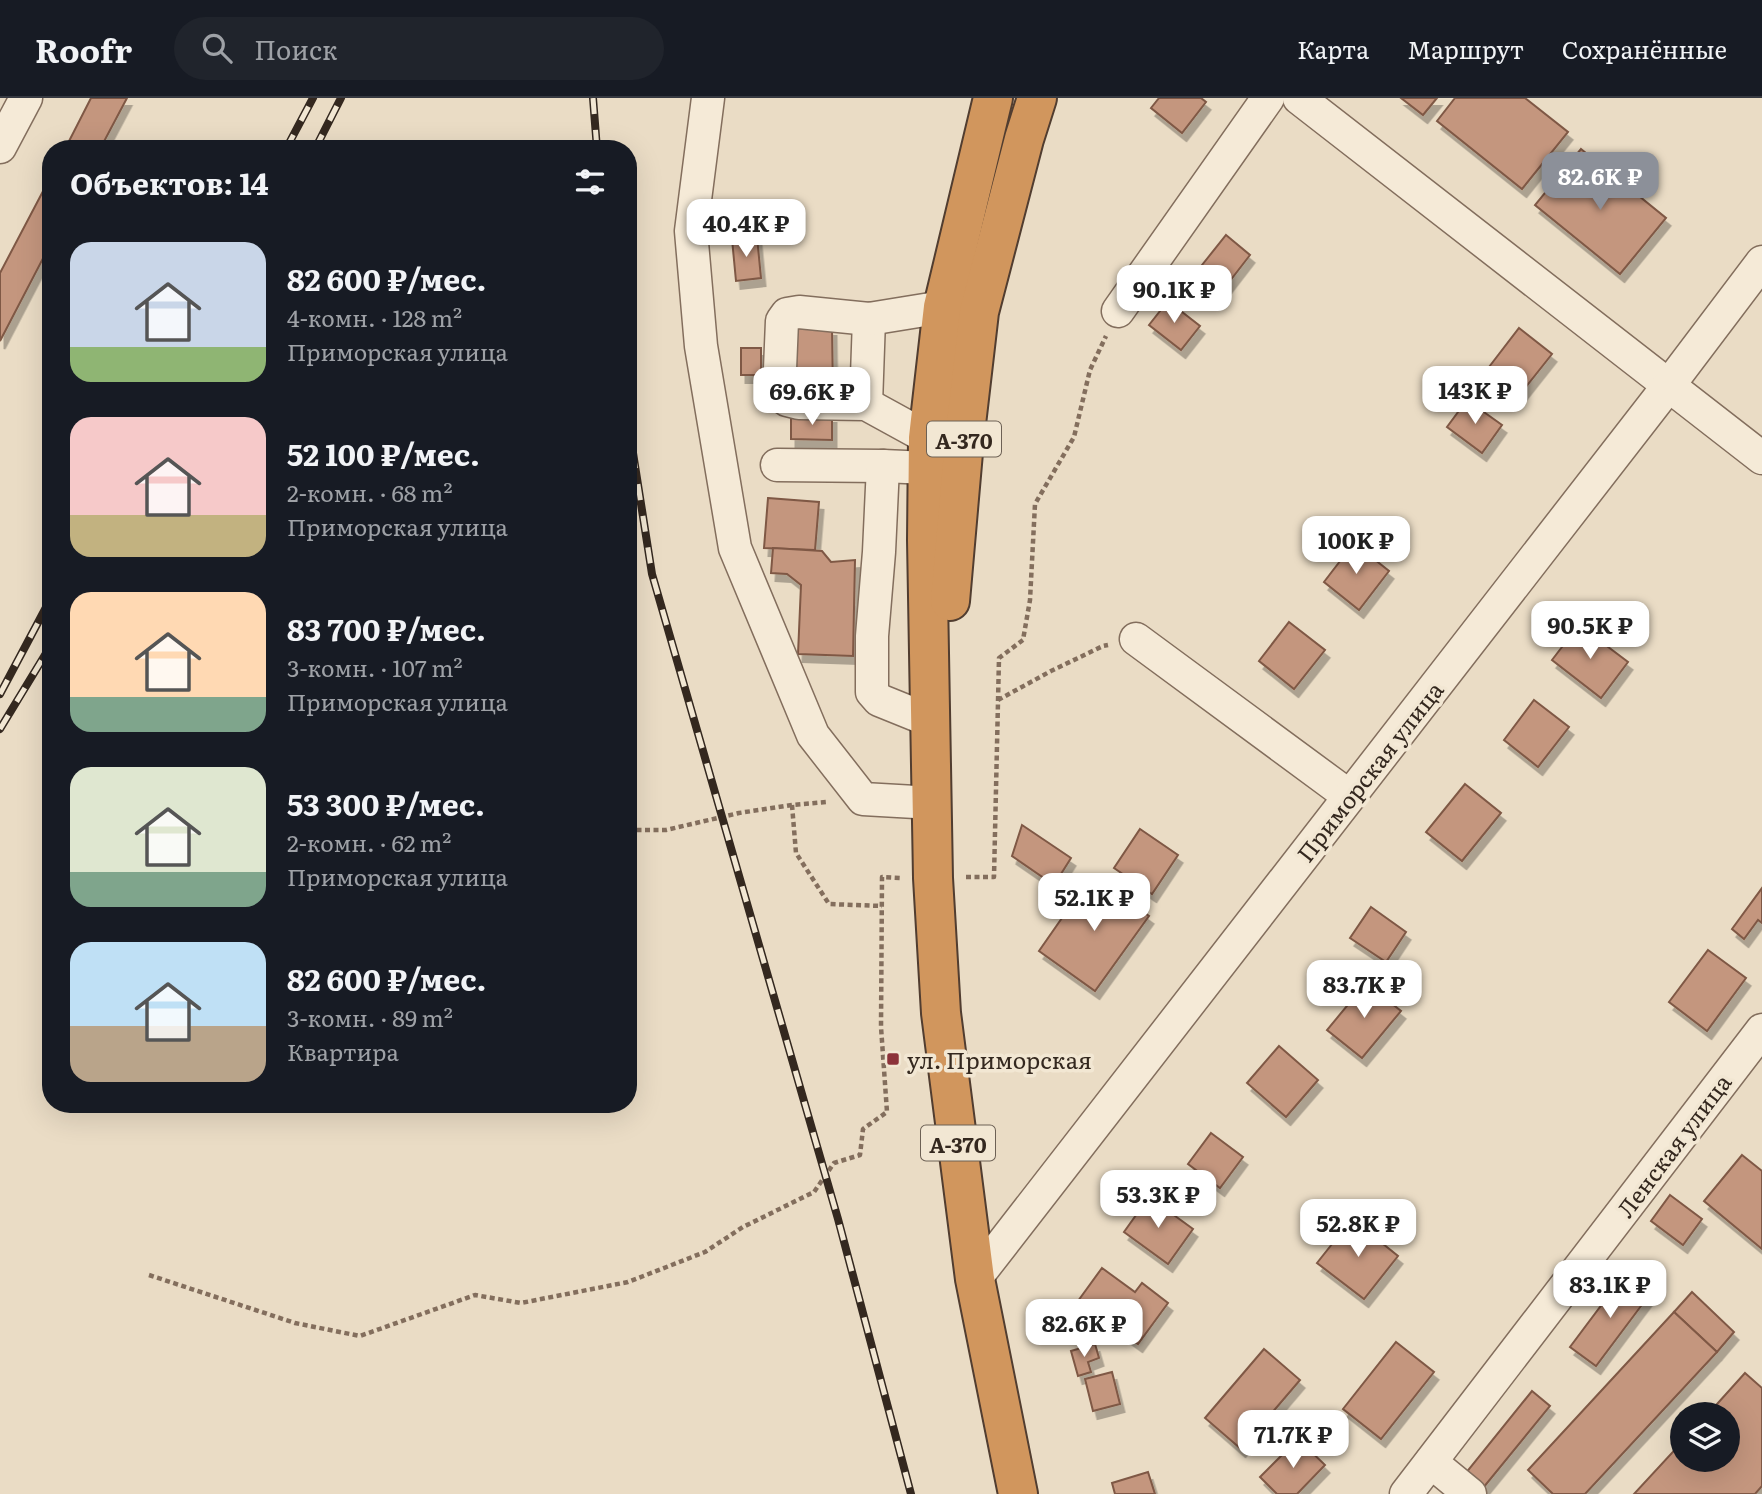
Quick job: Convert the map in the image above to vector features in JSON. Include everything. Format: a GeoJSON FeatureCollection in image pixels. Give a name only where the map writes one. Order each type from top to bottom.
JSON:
{"type":"FeatureCollection","features":[{"type":"Feature","properties":{"kind":"highway","name":"А-370"},"geometry":{"type":"LineString","coordinates":[[993,98],[943,307],[928,453],[933,878],[941,1013],[975,1279],[1018,1494]]}},
{"type":"Feature","properties":{"kind":"highway","name":"А-370"},"geometry":{"type":"LineString","coordinates":[[933,795],[963,454],[979,312],[1037,98]]}},
{"type":"Feature","properties":{"kind":"street"},"geometry":{"type":"LineString","coordinates":[[0,146],[26,98]]}},
{"type":"Feature","properties":{"kind":"street"},"geometry":{"type":"LineString","coordinates":[[708,98],[691,231],[701,346],[735,548],[813,735],[863,799],[933,795]]}},
{"type":"Feature","properties":{"kind":"street"},"geometry":{"type":"LineString","coordinates":[[1118,311],[1268,98]]}},
{"type":"Feature","properties":{"kind":"street"},"geometry":{"type":"LineString","coordinates":[[1299,98],[1762,458]]}},
{"type":"Feature","properties":{"kind":"street","name":"Приморская улица"},"geometry":{"type":"LineString","coordinates":[[975,1279],[1762,262]]}},
{"type":"Feature","properties":{"kind":"street"},"geometry":{"type":"LineString","coordinates":[[928,453],[866,404],[799,403],[787,400],[779,393],[782,321],[788,314],[799,312],[869,319],[943,307]]}},
{"type":"Feature","properties":{"kind":"street"},"geometry":{"type":"LineString","coordinates":[[866,404],[869,319]]}},
{"type":"Feature","properties":{"kind":"street"},"geometry":{"type":"LineString","coordinates":[[777,465],[883,466],[928,453]]}},
{"type":"Feature","properties":{"kind":"street"},"geometry":{"type":"LineString","coordinates":[[883,466],[872,636],[872,692],[879,701],[931,720]]}},
{"type":"Feature","properties":{"kind":"street"},"geometry":{"type":"LineString","coordinates":[[1136,639],[1349,796]]}},
{"type":"Feature","properties":{"kind":"street","name":"Ленская улица"},"geometry":{"type":"LineString","coordinates":[[1406,1494],[1762,1030]]}},
{"type":"Feature","properties":{"kind":"street"},"geometry":{"type":"LineString","coordinates":[[1431,1462],[1470,1494]]}},
{"type":"Feature","properties":{"kind":"path"},"geometry":{"type":"LineString","coordinates":[[999,658],[1023,640],[1031,600],[1035,504],[1074,437],[1090,370],[1118,311]]}},
{"type":"Feature","properties":{"kind":"path"},"geometry":{"type":"LineString","coordinates":[[998,700],[1103,646],[1136,639]]}},
{"type":"Feature","properties":{"kind":"path"},"geometry":{"type":"LineString","coordinates":[[637,830],[666,830],[792,804],[863,799]]}},
{"type":"Feature","properties":{"kind":"path"},"geometry":{"type":"LineString","coordinates":[[792,804],[796,853],[830,904],[882,906]]}},
{"type":"Feature","properties":{"kind":"path"},"geometry":{"type":"LineString","coordinates":[[149,1275],[295,1323],[359,1336],[475,1295],[521,1303],[628,1282],[705,1252],[743,1227],[814,1192],[834,1163],[860,1155],[863,1129],[887,1112]]}},
{"type":"Feature","properties":{"kind":"building"},"geometry":{"type":"Polygon","coordinates":[[[91,98],[127,98],[105,140],[70,140],[91,98]]]}},
{"type":"Feature","properties":{"kind":"building"},"geometry":{"type":"Polygon","coordinates":[[[1159,98],[1201,98],[1206,102],[1182,133],[1151,108],[1159,98]]]}},
{"type":"Feature","properties":{"kind":"building"},"geometry":{"type":"Polygon","coordinates":[[[1401,98],[1437,98],[1423,115],[1401,98]]]}},
{"type":"Feature","properties":{"kind":"building"},"geometry":{"type":"Polygon","coordinates":[[[1455,98],[1525,98],[1568,132],[1522,189],[1437,121],[1455,98]]]}},
{"type":"Feature","properties":{"kind":"building"},"geometry":{"type":"Polygon","coordinates":[[[1581,149],[1666,218],[1620,274],[1535,205],[1581,149]]]}},
{"type":"Feature","properties":{"kind":"building"},"geometry":{"type":"Polygon","coordinates":[[[42,193],[42,260],[0,341],[0,273],[42,193]]]}},
{"type":"Feature","properties":{"kind":"building"},"geometry":{"type":"Polygon","coordinates":[[[1226,235],[1250,255],[1219,295],[1194,275],[1226,235]]]}},
{"type":"Feature","properties":{"kind":"building"},"geometry":{"type":"Polygon","coordinates":[[[757,237],[761,278],[736,281],[732,239],[757,237]]]}},
{"type":"Feature","properties":{"kind":"building"},"geometry":{"type":"Polygon","coordinates":[[[1168,301],[1200,326],[1181,350],[1149,325],[1168,301]]]}},
{"type":"Feature","properties":{"kind":"building"},"geometry":{"type":"Polygon","coordinates":[[[790,328],[832,328],[833,394],[791,394],[790,328]]]}},
{"type":"Feature","properties":{"kind":"building"},"geometry":{"type":"Polygon","coordinates":[[[1519,328],[1552,354],[1521,393],[1489,367],[1519,328]]]}},
{"type":"Feature","properties":{"kind":"building"},"geometry":{"type":"Polygon","coordinates":[[[741,348],[761,348],[761,375],[741,375],[741,348]]]}},
{"type":"Feature","properties":{"kind":"building"},"geometry":{"type":"Polygon","coordinates":[[[1467,400],[1502,425],[1482,453],[1447,427],[1467,400]]]}},
{"type":"Feature","properties":{"kind":"building"},"geometry":{"type":"Polygon","coordinates":[[[791,415],[832,415],[832,440],[791,439],[791,415]]]}},
{"type":"Feature","properties":{"kind":"building"},"geometry":{"type":"Polygon","coordinates":[[[768,498],[819,502],[815,550],[764,548],[768,498]]]}},
{"type":"Feature","properties":{"kind":"building"},"geometry":{"type":"Polygon","coordinates":[[[1354,543],[1389,571],[1359,610],[1324,582],[1354,543]]]}},
{"type":"Feature","properties":{"kind":"building"},"geometry":{"type":"Polygon","coordinates":[[[773,548],[822,551],[831,562],[855,560],[853,656],[798,654],[801,585],[787,574],[771,573],[773,548]]]}},
{"type":"Feature","properties":{"kind":"building"},"geometry":{"type":"Polygon","coordinates":[[[1289,622],[1325,650],[1294,689],[1259,661],[1289,622]]]}},
{"type":"Feature","properties":{"kind":"building"},"geometry":{"type":"Polygon","coordinates":[[[1579,625],[1628,662],[1601,698],[1552,660],[1579,625]]]}},
{"type":"Feature","properties":{"kind":"building"},"geometry":{"type":"Polygon","coordinates":[[[1534,700],[1569,727],[1538,767],[1504,740],[1534,700]]]}},
{"type":"Feature","properties":{"kind":"building"},"geometry":{"type":"Polygon","coordinates":[[[1465,784],[1501,813],[1462,861],[1426,832],[1465,784]]]}},
{"type":"Feature","properties":{"kind":"building"},"geometry":{"type":"Polygon","coordinates":[[[1022,825],[1071,858],[1054,885],[1012,856],[1022,825]]]}},
{"type":"Feature","properties":{"kind":"building"},"geometry":{"type":"Polygon","coordinates":[[[1140,829],[1178,855],[1152,894],[1114,868],[1140,829]]]}},
{"type":"Feature","properties":{"kind":"building"},"geometry":{"type":"Polygon","coordinates":[[[1092,875],[1149,916],[1095,991],[1039,951],[1092,875]]]}},
{"type":"Feature","properties":{"kind":"building"},"geometry":{"type":"Polygon","coordinates":[[[1762,888],[1762,923],[1758,920],[1744,939],[1732,929],[1762,888]]]}},
{"type":"Feature","properties":{"kind":"building"},"geometry":{"type":"Polygon","coordinates":[[[1371,907],[1406,932],[1386,962],[1350,938],[1371,907]]]}},
{"type":"Feature","properties":{"kind":"building"},"geometry":{"type":"Polygon","coordinates":[[[1708,950],[1746,978],[1707,1031],[1669,1002],[1708,950]]]}},
{"type":"Feature","properties":{"kind":"building"},"geometry":{"type":"Polygon","coordinates":[[[1366,983],[1401,1011],[1362,1058],[1327,1030],[1366,983]]]}},
{"type":"Feature","properties":{"kind":"building"},"geometry":{"type":"Polygon","coordinates":[[[1279,1046],[1318,1080],[1286,1117],[1247,1083],[1279,1046]]]}},
{"type":"Feature","properties":{"kind":"building"},"geometry":{"type":"Polygon","coordinates":[[[1211,1133],[1243,1157],[1220,1188],[1188,1164],[1211,1133]]]}},
{"type":"Feature","properties":{"kind":"building"},"geometry":{"type":"Polygon","coordinates":[[[1742,1155],[1762,1171],[1762,1249],[1704,1201],[1742,1155]]]}},
{"type":"Feature","properties":{"kind":"building"},"geometry":{"type":"Polygon","coordinates":[[[1670,1195],[1702,1219],[1683,1245],[1651,1221],[1670,1195]]]}},
{"type":"Feature","properties":{"kind":"building"},"geometry":{"type":"Polygon","coordinates":[[[1149,1197],[1193,1229],[1168,1264],[1124,1232],[1149,1197]]]}},
{"type":"Feature","properties":{"kind":"building"},"geometry":{"type":"Polygon","coordinates":[[[1352,1219],[1398,1256],[1364,1299],[1317,1263],[1352,1219]]]}},
{"type":"Feature","properties":{"kind":"building"},"geometry":{"type":"Polygon","coordinates":[[[1102,1268],[1135,1292],[1142,1283],[1168,1303],[1138,1344],[1078,1301],[1102,1268]]]}},
{"type":"Feature","properties":{"kind":"building"},"geometry":{"type":"Polygon","coordinates":[[[1624,1275],[1650,1294],[1596,1366],[1570,1347],[1624,1275]]]}},
{"type":"Feature","properties":{"kind":"building"},"geometry":{"type":"Polygon","coordinates":[[[1692,1292],[1734,1332],[1717,1352],[1674,1312],[1692,1292]]]}},
{"type":"Feature","properties":{"kind":"building"},"geometry":{"type":"Polygon","coordinates":[[[1674,1312],[1717,1352],[1585,1494],[1553,1494],[1528,1470],[1674,1312]]]}},
{"type":"Feature","properties":{"kind":"building"},"geometry":{"type":"Polygon","coordinates":[[[1396,1342],[1434,1372],[1381,1439],[1343,1409],[1396,1342]]]}},
{"type":"Feature","properties":{"kind":"building"},"geometry":{"type":"Polygon","coordinates":[[[1095,1344],[1099,1358],[1088,1362],[1091,1372],[1078,1376],[1071,1351],[1095,1344]]]}},
{"type":"Feature","properties":{"kind":"building"},"geometry":{"type":"Polygon","coordinates":[[[1264,1349],[1300,1380],[1241,1449],[1205,1418],[1264,1349]]]}},
{"type":"Feature","properties":{"kind":"building"},"geometry":{"type":"Polygon","coordinates":[[[1112,1372],[1120,1404],[1093,1411],[1085,1379],[1112,1372]]]}},
{"type":"Feature","properties":{"kind":"building"},"geometry":{"type":"Polygon","coordinates":[[[1745,1373],[1762,1388],[1762,1486],[1755,1494],[1634,1494],[1670,1455],[1670,1472],[1740,1472],[1740,1402],[1719,1402],[1745,1373]]]}},
{"type":"Feature","properties":{"kind":"building"},"geometry":{"type":"Polygon","coordinates":[[[1532,1391],[1550,1406],[1483,1488],[1465,1474],[1532,1391]]]}},
{"type":"Feature","properties":{"kind":"building"},"geometry":{"type":"Polygon","coordinates":[[[1298,1439],[1325,1465],[1297,1494],[1277,1494],[1260,1477],[1298,1439]]]}},
{"type":"Feature","properties":{"kind":"building"},"geometry":{"type":"Polygon","coordinates":[[[1148,1472],[1155,1494],[1115,1494],[1112,1483],[1148,1472]]]}},
{"type":"Feature","properties":{"kind":"railway"},"geometry":{"type":"LineString","coordinates":[[291,140],[313,98]]}},
{"type":"Feature","properties":{"kind":"railway"},"geometry":{"type":"LineString","coordinates":[[320,140],[341,98]]}},
{"type":"Feature","properties":{"kind":"railway"},"geometry":{"type":"LineString","coordinates":[[593,98],[596,140]]}},
{"type":"Feature","properties":{"kind":"railway"},"geometry":{"type":"LineString","coordinates":[[637,478],[652,574],[838,1219],[911,1494]]}},
{"type":"Feature","properties":{"kind":"railway"},"geometry":{"type":"LineString","coordinates":[[0,694],[42,615]]}},
{"type":"Feature","properties":{"kind":"railway"},"geometry":{"type":"LineString","coordinates":[[0,729],[42,660]]}},
{"type":"Feature","properties":{"kind":"place","name":"ул. Приморская"},"geometry":{"type":"Point","coordinates":[893,1059]}}]}
